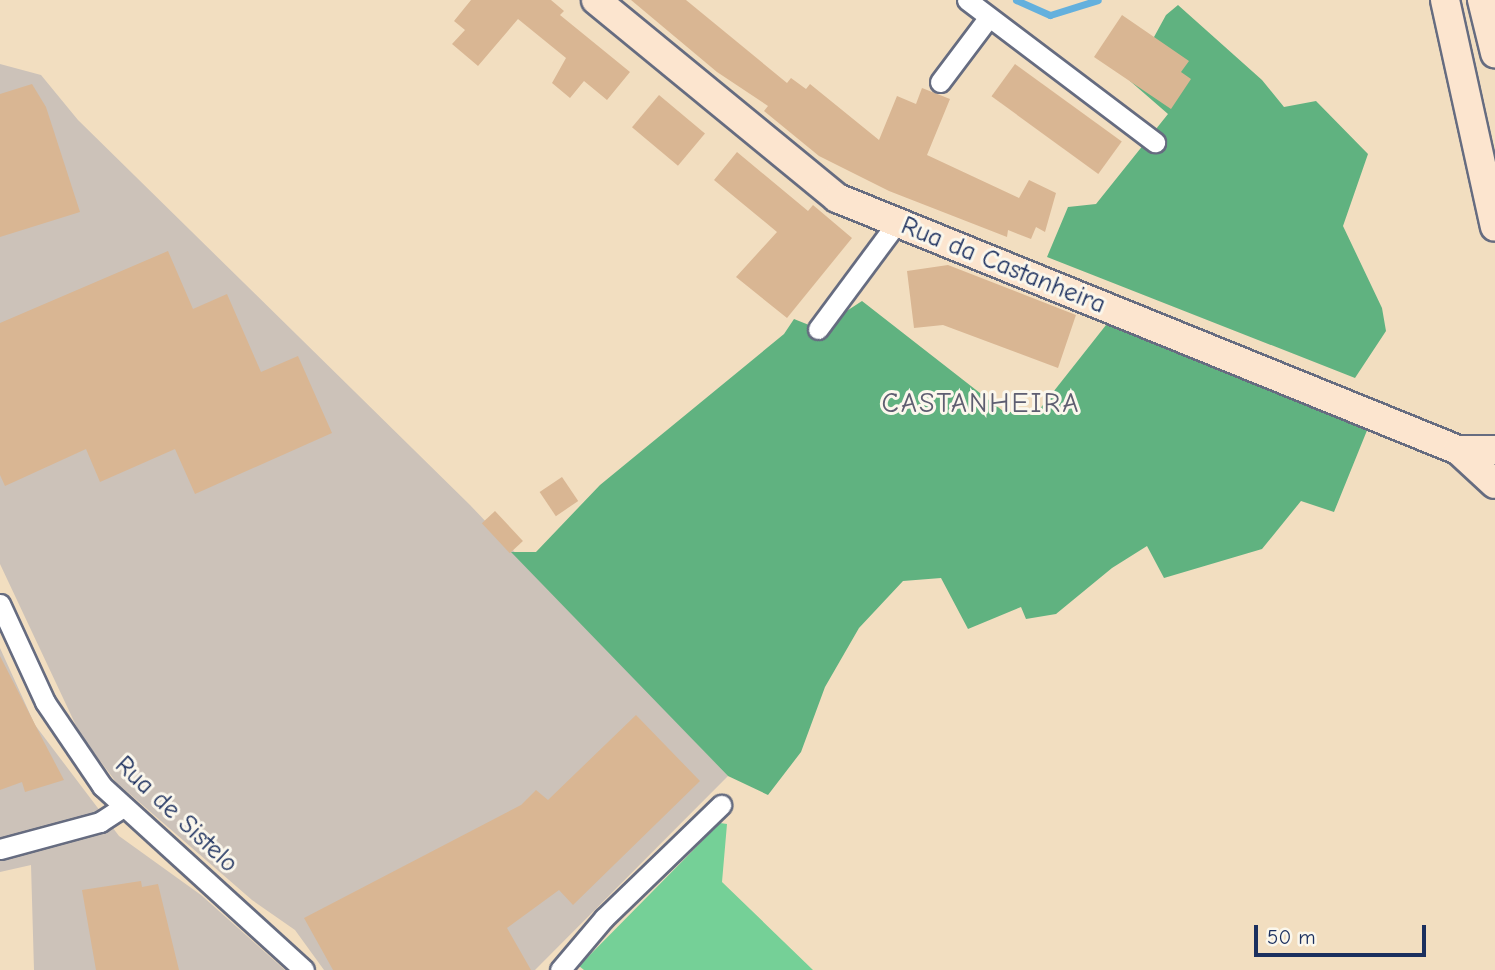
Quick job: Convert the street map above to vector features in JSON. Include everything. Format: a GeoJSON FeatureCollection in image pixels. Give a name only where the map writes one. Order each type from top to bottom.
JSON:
{"type":"FeatureCollection","features":[{"type":"Feature","properties":{"kind":"street","name":"Rua da Castanheira"},"geometry":{"type":"LineString","coordinates":[[596,0],[837,198],[1458,450],[1495,484]]}},
{"type":"Feature","properties":{"kind":"street"},"geometry":{"type":"LineString","coordinates":[[967,0],[1156,142]]}},
{"type":"Feature","properties":{"kind":"street"},"geometry":{"type":"LineString","coordinates":[[1445,0],[1495,227]]}},
{"type":"Feature","properties":{"kind":"street"},"geometry":{"type":"LineString","coordinates":[[1482,0],[1495,53]]}},
{"type":"Feature","properties":{"kind":"street"},"geometry":{"type":"LineString","coordinates":[[940,82],[989,17]]}},
{"type":"Feature","properties":{"kind":"street"},"geometry":{"type":"LineString","coordinates":[[818,329],[896,224]]}},
{"type":"Feature","properties":{"kind":"street","name":"Rua da Castanheira"},"geometry":{"type":"LineString","coordinates":[[1458,450],[1495,450]]}},
{"type":"Feature","properties":{"kind":"street","name":"Rua de Sistelo"},"geometry":{"type":"LineString","coordinates":[[0,604],[71,744],[123,807],[304,970]]}},
{"type":"Feature","properties":{"kind":"street"},"geometry":{"type":"LineString","coordinates":[[559,970],[604,918],[720,804]]}},
{"type":"Feature","properties":{"kind":"street"},"geometry":{"type":"LineString","coordinates":[[0,849],[100,822],[123,807]]}},
{"type":"Feature","properties":{"kind":"shaded area"},"geometry":{"type":"Polygon","coordinates":[[[0,64],[41,75],[78,120],[470,505],[728,776],[535,970],[324,970],[295,930],[252,900],[116,782],[80,734],[0,564],[0,64]]]}},
{"type":"Feature","properties":{"kind":"shaded area"},"geometry":{"type":"Polygon","coordinates":[[[0,648],[35,725],[119,836],[201,895],[285,970],[34,970],[31,865],[0,872],[0,648]]]}},
{"type":"Feature","properties":{"kind":"green space"},"geometry":{"type":"Polygon","coordinates":[[[1178,5],[1262,80],[1284,107],[1316,101],[1368,154],[1343,226],[1382,308],[1386,331],[1355,378],[1047,257],[1068,207],[1096,204],[1168,114],[1130,81],[1166,15],[1178,5]]]}},
{"type":"Feature","properties":{"kind":"green space"},"geometry":{"type":"Polygon","coordinates":[[[862,301],[1003,411],[1035,415],[1110,320],[1368,428],[1334,512],[1301,501],[1262,549],[1164,578],[1147,546],[1112,568],[1056,614],[1026,619],[1021,607],[968,629],[941,578],[903,581],[859,628],[825,687],[801,752],[768,795],[728,776],[511,552],[536,552],[600,485],[784,334],[794,319],[819,329],[862,301]]]}},
{"type":"Feature","properties":{"kind":"green space"},"geometry":{"type":"Polygon","coordinates":[[[720,823],[727,824],[722,882],[813,970],[584,970],[579,966],[720,823]]]}},
{"type":"Feature","properties":{"kind":"building"},"geometry":{"type":"Polygon","coordinates":[[[471,0],[551,0],[564,11],[560,15],[630,72],[607,100],[584,81],[570,98],[552,83],[566,58],[518,19],[478,66],[452,44],[465,30],[454,21],[471,0]]]}},
{"type":"Feature","properties":{"kind":"building"},"geometry":{"type":"Polygon","coordinates":[[[631,0],[686,0],[787,83],[791,78],[806,89],[810,84],[879,140],[897,96],[916,104],[922,88],[950,99],[927,155],[1019,198],[1029,180],[1056,193],[1045,232],[1036,227],[1031,239],[1008,230],[1007,237],[889,191],[819,156],[764,111],[768,106],[717,72],[631,0]]]}},
{"type":"Feature","properties":{"kind":"building"},"geometry":{"type":"Polygon","coordinates":[[[1122,15],[1189,61],[1181,72],[1191,79],[1171,109],[1094,57],[1122,15]]]}},
{"type":"Feature","properties":{"kind":"building"},"geometry":{"type":"Polygon","coordinates":[[[1015,64],[1122,142],[1098,174],[991,96],[1015,64]]]}},
{"type":"Feature","properties":{"kind":"building"},"geometry":{"type":"Polygon","coordinates":[[[32,84],[46,107],[80,212],[0,237],[0,94],[32,84]]]}},
{"type":"Feature","properties":{"kind":"building"},"geometry":{"type":"Polygon","coordinates":[[[659,95],[705,134],[678,166],[632,127],[659,95]]]}},
{"type":"Feature","properties":{"kind":"building"},"geometry":{"type":"Polygon","coordinates":[[[737,152],[808,211],[813,205],[852,238],[787,318],[736,277],[777,232],[714,180],[737,152]]]}},
{"type":"Feature","properties":{"kind":"building"},"geometry":{"type":"Polygon","coordinates":[[[168,251],[193,309],[227,294],[261,372],[298,356],[332,433],[195,494],[175,449],[100,482],[86,449],[5,486],[0,475],[0,323],[168,251]]]}},
{"type":"Feature","properties":{"kind":"building"},"geometry":{"type":"Polygon","coordinates":[[[948,265],[1076,315],[1058,368],[943,325],[914,328],[907,271],[948,265]]]}},
{"type":"Feature","properties":{"kind":"building"},"geometry":{"type":"Polygon","coordinates":[[[562,477],[578,501],[556,516],[540,492],[562,477]]]}},
{"type":"Feature","properties":{"kind":"building"},"geometry":{"type":"Polygon","coordinates":[[[495,511],[523,541],[510,553],[482,523],[495,511]]]}},
{"type":"Feature","properties":{"kind":"building"},"geometry":{"type":"Polygon","coordinates":[[[0,656],[64,780],[25,792],[22,782],[0,790],[0,656]]]}},
{"type":"Feature","properties":{"kind":"building"},"geometry":{"type":"Polygon","coordinates":[[[636,715],[700,781],[573,905],[559,890],[507,928],[531,970],[333,970],[304,918],[521,805],[536,790],[548,800],[636,715]]]}},
{"type":"Feature","properties":{"kind":"building"},"geometry":{"type":"Polygon","coordinates":[[[141,881],[142,887],[158,884],[179,970],[96,970],[82,890],[141,881]]]}},
{"type":"Feature","properties":{"kind":"waterway"},"geometry":{"type":"LineString","coordinates":[[1016,0],[1050,15],[1098,0]]}},
{"type":"Feature","properties":{"kind":"district","name":"CASTANHEIRA"},"geometry":{"type":"Point","coordinates":[981,403]}}]}
